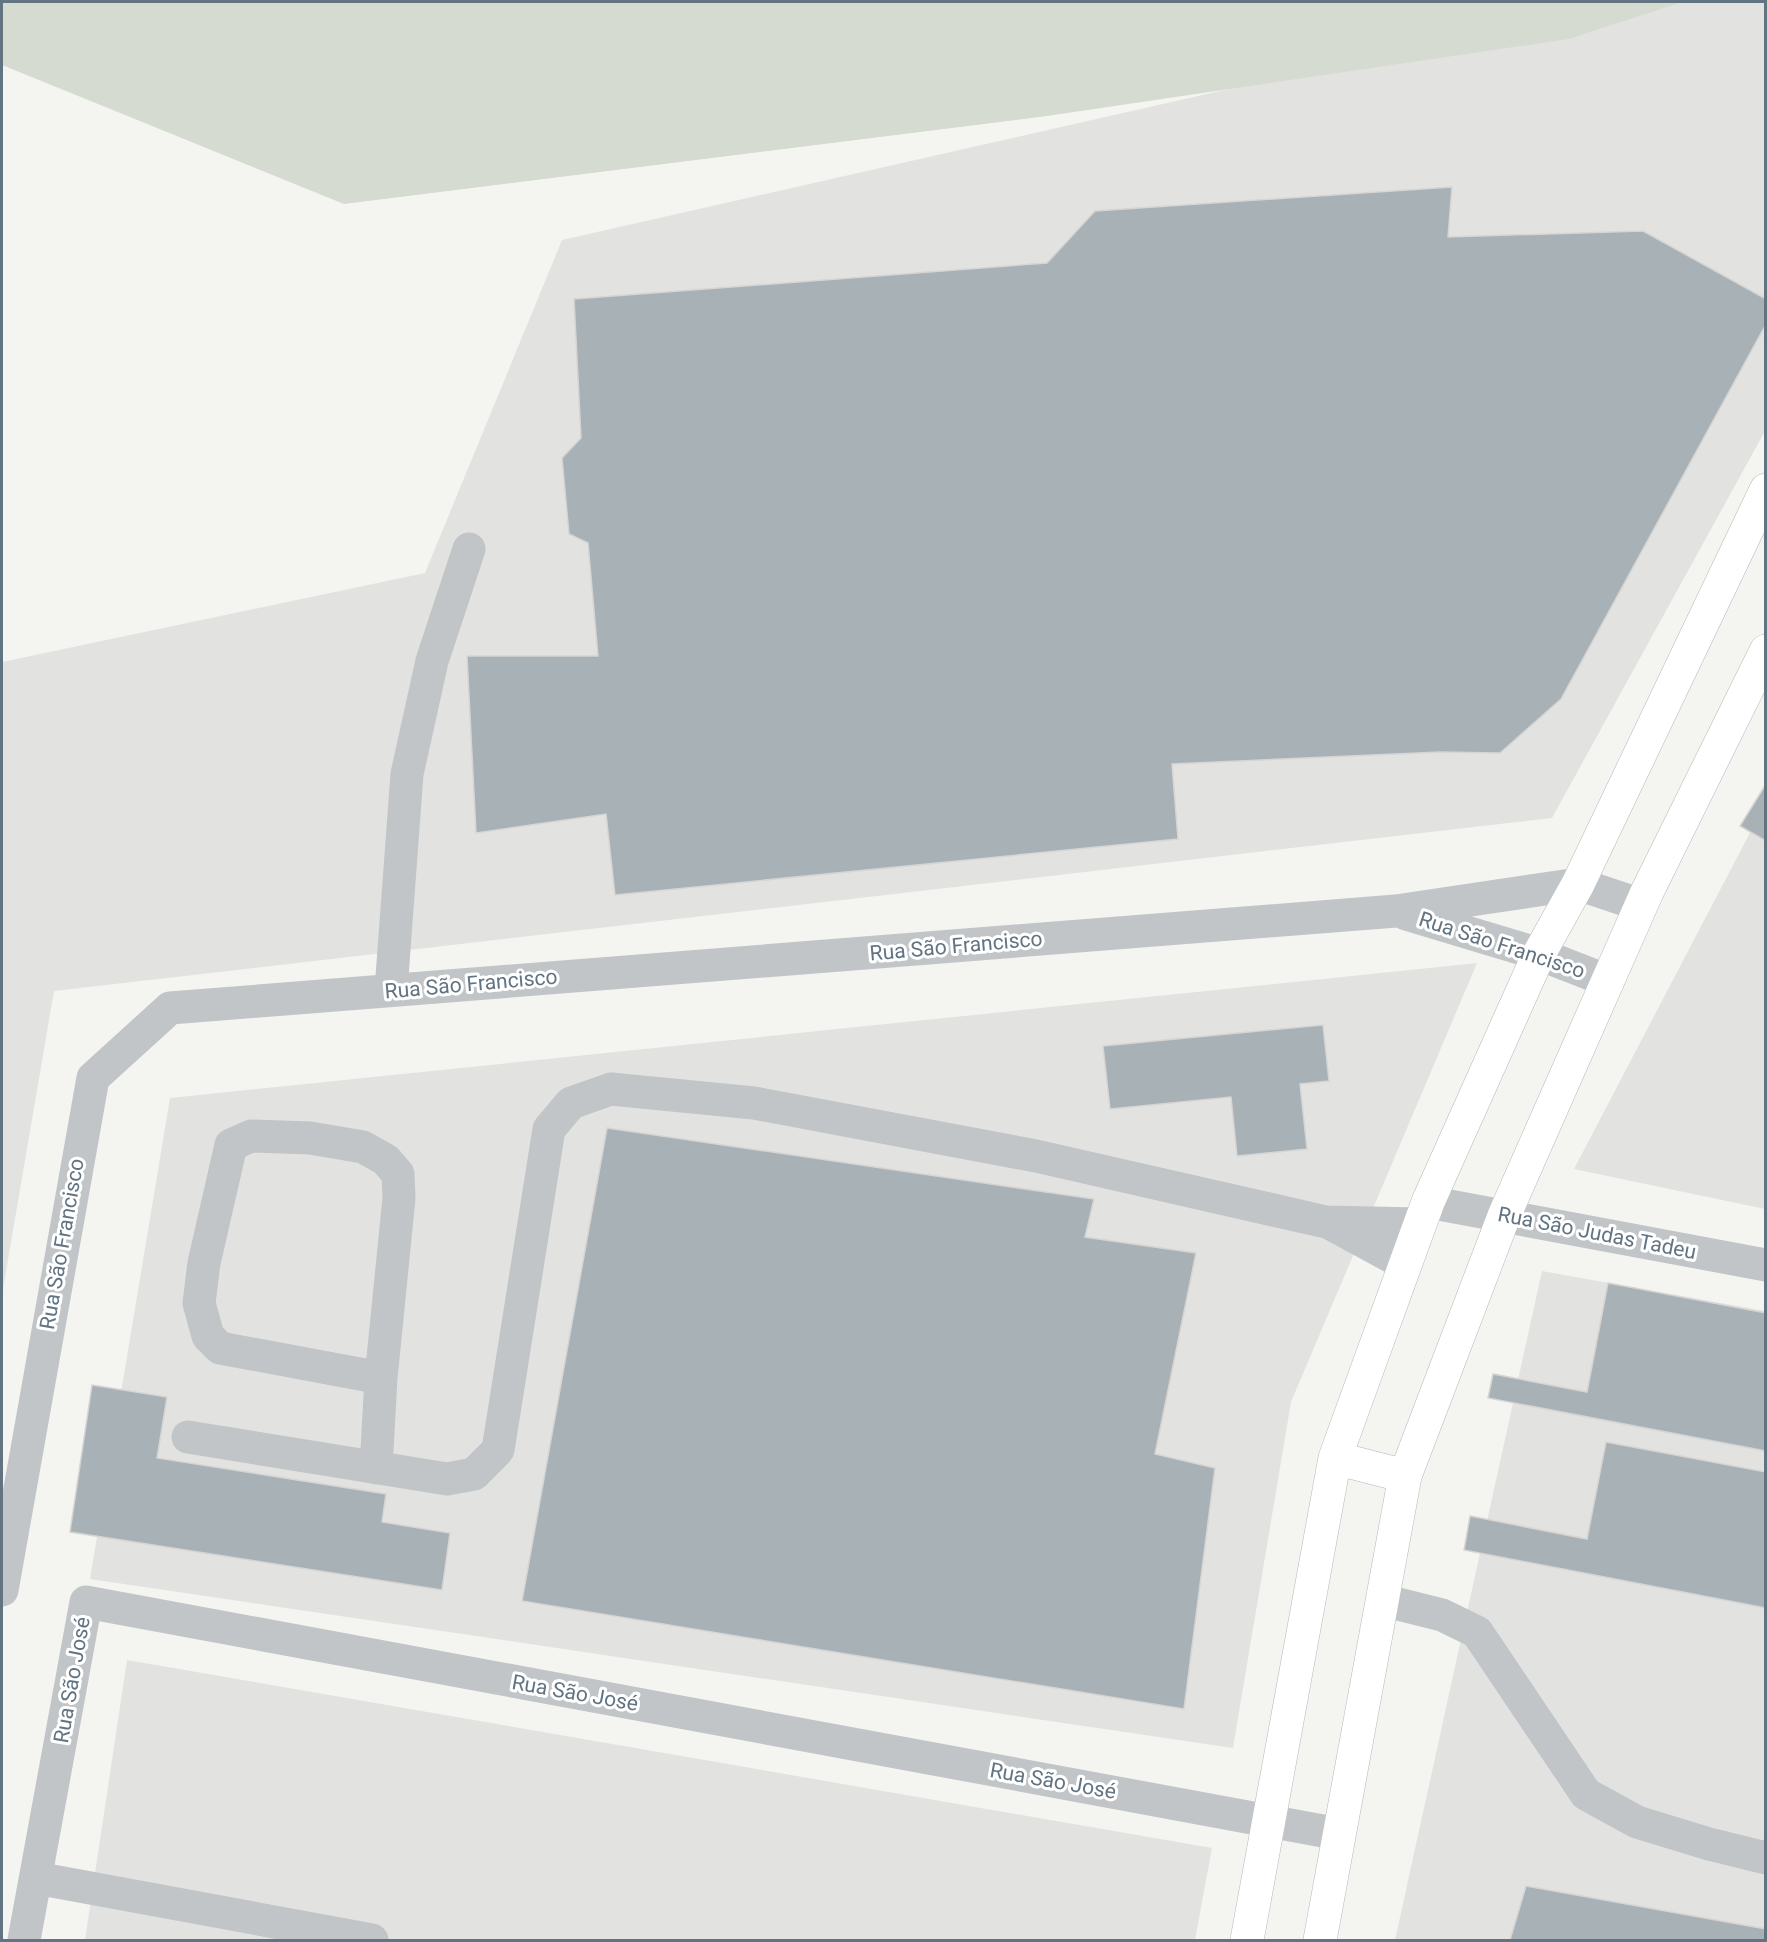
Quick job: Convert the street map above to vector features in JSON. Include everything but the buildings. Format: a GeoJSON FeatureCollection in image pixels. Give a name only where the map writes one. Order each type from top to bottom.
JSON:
{"type":"FeatureCollection","features":[{"type":"Feature","properties":{"kind":"main road"},"geometry":{"type":"LineString","coordinates":[[1247,1941],[1335,1458],[1424,1213],[1539,954],[1578,884],[1766,490]]}},
{"type":"Feature","properties":{"kind":"main road"},"geometry":{"type":"LineString","coordinates":[[1320,1941],[1405,1476],[1504,1216],[1641,905],[1766,651]]}},
{"type":"Feature","properties":{"kind":"main road"},"geometry":{"type":"LineString","coordinates":[[1335,1458],[1405,1476]]}},
{"type":"Feature","properties":{"kind":"street"},"geometry":{"type":"LineString","coordinates":[[391,990],[407,774],[432,661],[469,549]]}},
{"type":"Feature","properties":{"kind":"street","name":"Rua São Francisco"},"geometry":{"type":"LineString","coordinates":[[2,1590],[93,1078],[170,1008],[1396,911],[1578,884],[1641,905]]}},
{"type":"Feature","properties":{"kind":"street","name":"Rua São Francisco"},"geometry":{"type":"LineString","coordinates":[[1396,911],[1539,954],[1608,981]]}},
{"type":"Feature","properties":{"kind":"street"},"geometry":{"type":"LineString","coordinates":[[188,1437],[447,1479],[474,1474],[498,1450],[549,1130],[571,1103],[611,1089],[777,1107],[1036,1156],[1326,1222],[1405,1264]]}},
{"type":"Feature","properties":{"kind":"street"},"geometry":{"type":"LineString","coordinates":[[376,1468],[381,1377],[399,1198],[398,1174],[386,1160],[363,1147],[310,1138],[251,1136],[231,1145],[204,1263],[200,1303],[208,1336],[220,1348],[381,1377]]}},
{"type":"Feature","properties":{"kind":"street","name":"Rua São Judas Tadeu"},"geometry":{"type":"LineString","coordinates":[[1326,1222],[1424,1213],[1504,1216],[1766,1265]]}},
{"type":"Feature","properties":{"kind":"street"},"geometry":{"type":"LineString","coordinates":[[1382,1600],[1442,1616],[1477,1632],[1586,1794],[1637,1822],[1709,1844],[1766,1858]]}},
{"type":"Feature","properties":{"kind":"street","name":"Rua São José"},"geometry":{"type":"LineString","coordinates":[[24,1941],[86,1602],[1340,1834]]}},
{"type":"Feature","properties":{"kind":"street"},"geometry":{"type":"LineString","coordinates":[[36,1878],[372,1941]]}},
{"type":"Feature","properties":{"kind":"shaded area"},"geometry":{"type":"Polygon","coordinates":[[[2,2],[1682,2],[1569,39],[1047,116],[344,204],[2,65],[2,2]]]}},
{"type":"Feature","properties":{"kind":"shaded area"},"geometry":{"type":"Polygon","coordinates":[[[1614,2],[1765,2],[1765,431],[1552,818],[54,991],[2,1295],[2,662],[425,573],[562,240],[1614,2]]]}},
{"type":"Feature","properties":{"kind":"shaded area"},"geometry":{"type":"Polygon","coordinates":[[[1765,804],[1765,1209],[1574,1169],[1765,804]]]}},
{"type":"Feature","properties":{"kind":"shaded area"},"geometry":{"type":"Polygon","coordinates":[[[1477,963],[1291,1402],[1233,1748],[90,1579],[170,1098],[1477,963]]]}},
{"type":"Feature","properties":{"kind":"shaded area"},"geometry":{"type":"Polygon","coordinates":[[[1542,1271],[1765,1311],[1765,1940],[1395,1940],[1542,1271]]]}},
{"type":"Feature","properties":{"kind":"shaded area"},"geometry":{"type":"Polygon","coordinates":[[[127,1660],[1212,1848],[1195,1940],[85,1940],[127,1660]]]}}]}
